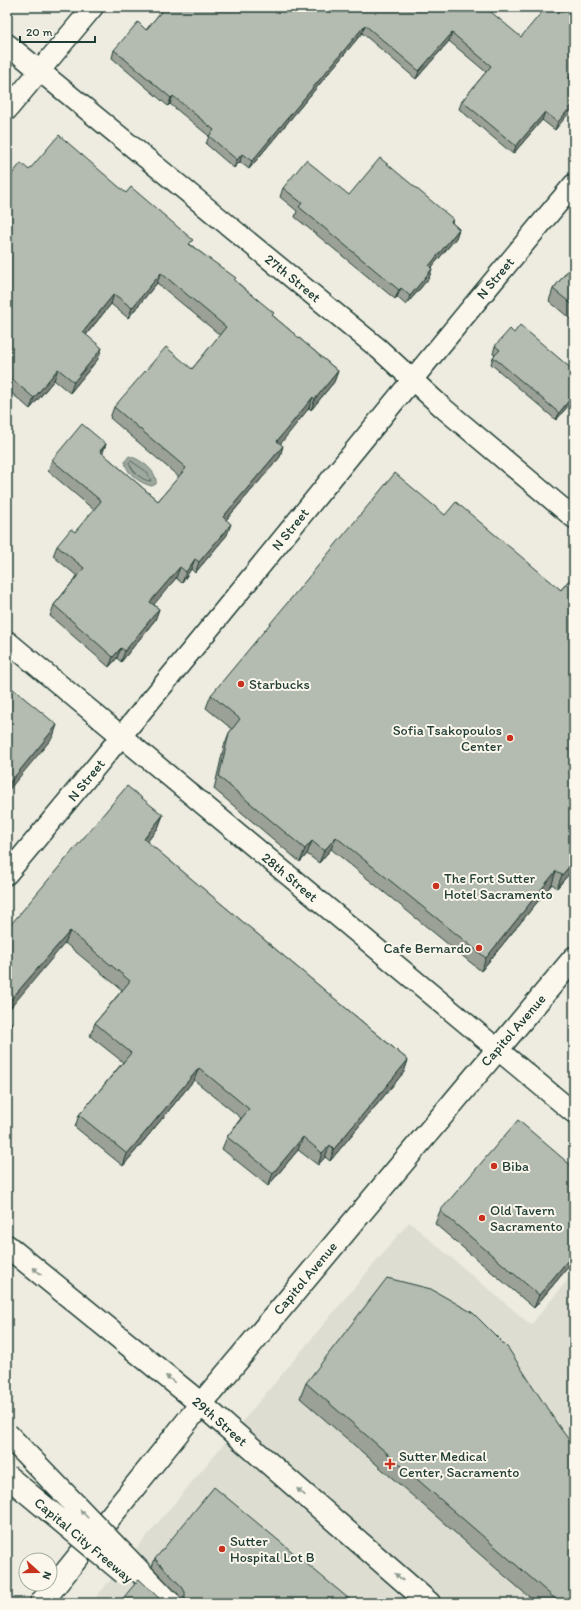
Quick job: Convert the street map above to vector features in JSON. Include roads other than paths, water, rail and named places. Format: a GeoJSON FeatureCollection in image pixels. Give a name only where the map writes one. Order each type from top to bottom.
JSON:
{"type":"FeatureCollection","features":[{"type":"Feature","properties":{"kind":"main road","name":"Capitol Avenue"},"geometry":{"type":"LineString","coordinates":[[41,1603],[200,1404],[574,958]]}},
{"type":"Feature","properties":{"kind":"main road","name":"29th Street"},"geometry":{"type":"LineString","coordinates":[[7,1246],[200,1404],[428,1603]]}},
{"type":"Feature","properties":{"kind":"main road"},"geometry":{"type":"LineString","coordinates":[[7,1434],[170,1603]]}},
{"type":"Feature","properties":{"kind":"main road","name":"Capital City Freeway"},"geometry":{"type":"LineString","coordinates":[[7,1476],[160,1603]]}},
{"type":"Feature","properties":{"kind":"street"},"geometry":{"type":"LineString","coordinates":[[7,110],[93,7]]}},
{"type":"Feature","properties":{"kind":"street","name":"27th Street"},"geometry":{"type":"LineString","coordinates":[[7,44],[379,349],[411,380],[574,518]]}},
{"type":"Feature","properties":{"kind":"street","name":"N Street"},"geometry":{"type":"LineString","coordinates":[[7,874],[121,736],[158,694],[411,380],[574,184]]}},
{"type":"Feature","properties":{"kind":"street","name":"28th Street"},"geometry":{"type":"LineString","coordinates":[[7,641],[574,1113]]}},
{"type":"Feature","properties":{"kind":"water"},"geometry":{"type":"Polygon","coordinates":[[[129,456],[143,463],[151,470],[156,479],[156,484],[152,486],[148,485],[131,474],[125,461],[129,456]]]}},
{"type":"Feature","properties":{"kind":"place","name":"Starbucks"},"geometry":{"type":"Point","coordinates":[241,684]}},
{"type":"Feature","properties":{"kind":"place","name":"Sofia Tsakopoulos Center"},"geometry":{"type":"Point","coordinates":[510,738]}},
{"type":"Feature","properties":{"kind":"place","name":"The Fort Sutter Hotel Sacramento"},"geometry":{"type":"Point","coordinates":[436,886]}},
{"type":"Feature","properties":{"kind":"place","name":"Cafe Bernardo"},"geometry":{"type":"Point","coordinates":[479,948]}},
{"type":"Feature","properties":{"kind":"place","name":"Biba"},"geometry":{"type":"Point","coordinates":[494,1166]}},
{"type":"Feature","properties":{"kind":"place","name":"Old Tavern Sacramento"},"geometry":{"type":"Point","coordinates":[482,1218]}},
{"type":"Feature","properties":{"kind":"place","name":"Sutter Medical Center, Sacramento"},"geometry":{"type":"Point","coordinates":[390,1464]}},
{"type":"Feature","properties":{"kind":"place","name":"Sutter Hospital Lot B"},"geometry":{"type":"Point","coordinates":[222,1549]}}]}
